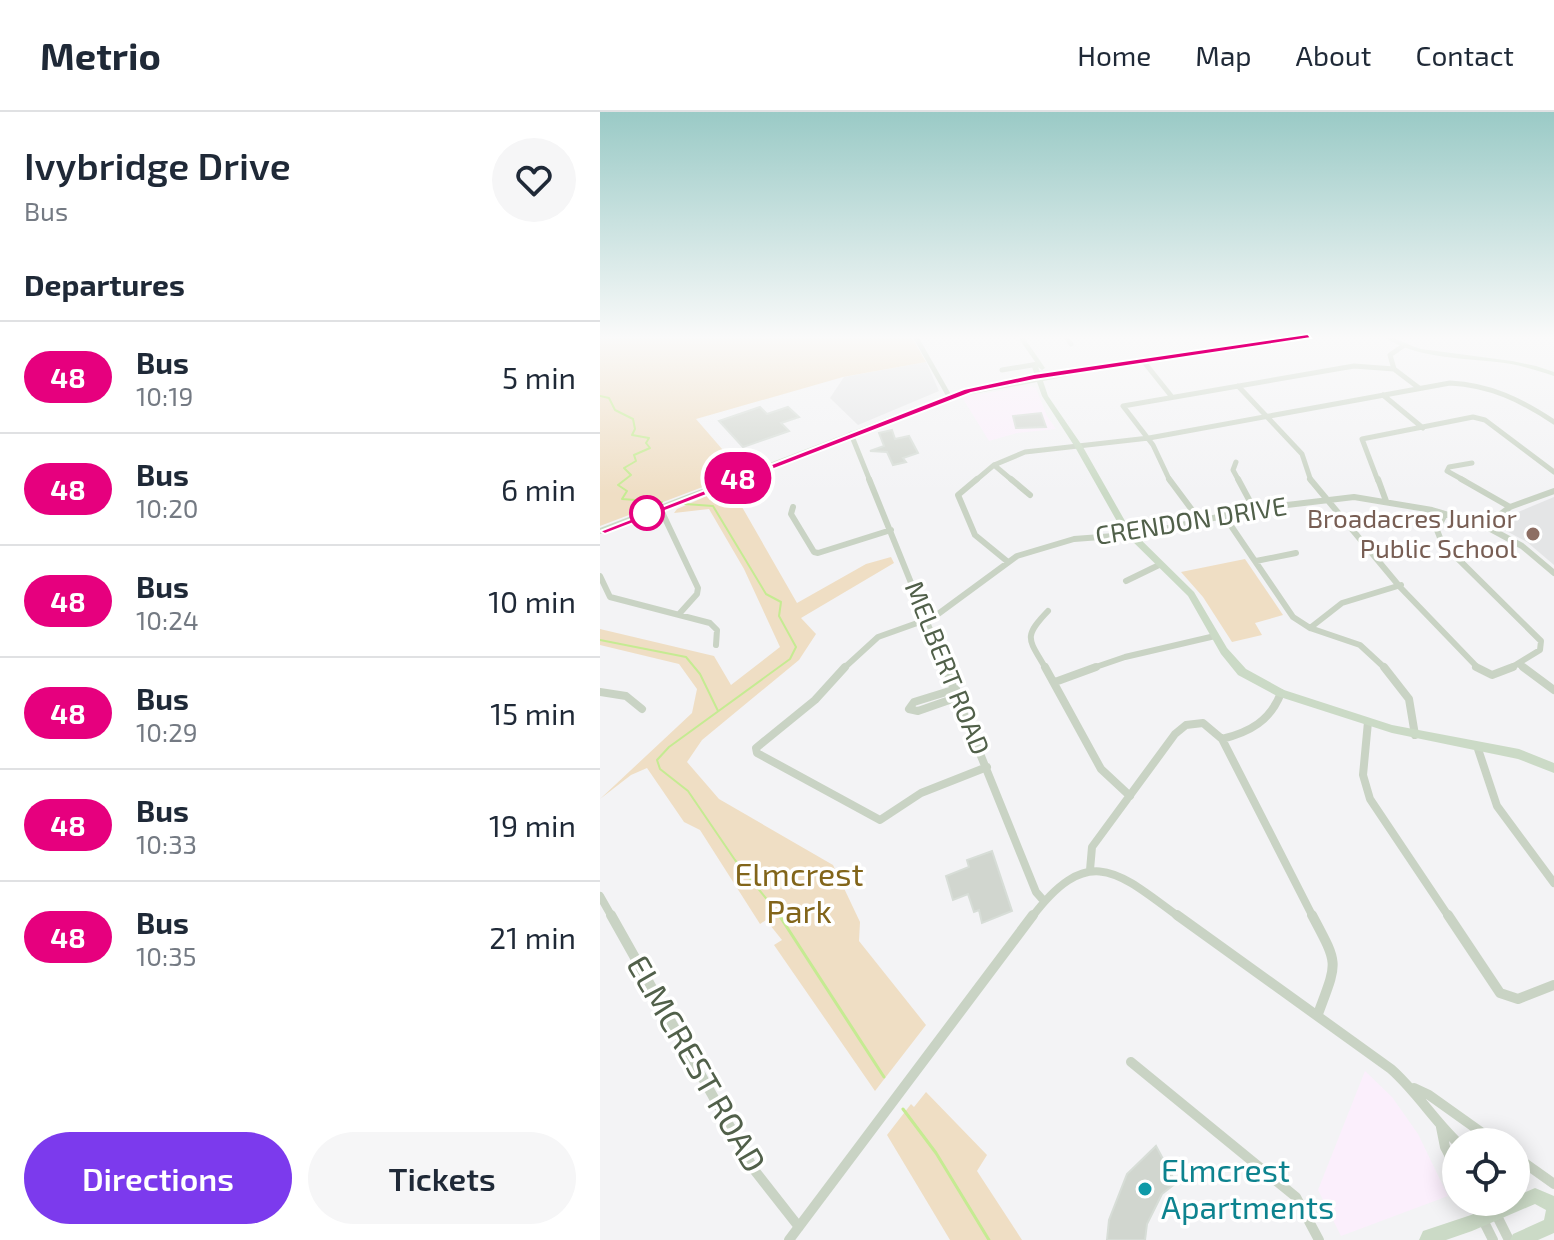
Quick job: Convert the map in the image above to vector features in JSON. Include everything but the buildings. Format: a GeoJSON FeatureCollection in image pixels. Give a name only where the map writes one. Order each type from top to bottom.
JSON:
{"type":"FeatureCollection","features":[{"type":"Feature","properties":{"kind":"street"},"geometry":{"type":"LineString","coordinates":[[945,389],[949,396]]}},
{"type":"Feature","properties":{"kind":"street"},"geometry":{"type":"LineString","coordinates":[[600,531],[949,396],[982,389]]}},
{"type":"Feature","properties":{"kind":"street"},"geometry":{"type":"LineString","coordinates":[[1044,389],[1045,396],[1130,535],[1191,594],[1236,667],[1281,693],[1368,722],[1415,735],[1519,754],[1554,768]]}},
{"type":"Feature","properties":{"kind":"street"},"geometry":{"type":"LineString","coordinates":[[1165,389],[1172,397]]}},
{"type":"Feature","properties":{"kind":"street"},"geometry":{"type":"LineString","coordinates":[[1201,522],[1161,468],[1149,438],[1123,406],[1222,389]]}},
{"type":"Feature","properties":{"kind":"street"},"geometry":{"type":"LineString","coordinates":[[1240,389],[1304,457],[1310,482],[1401,585],[1478,670],[1487,675],[1498,674],[1540,650],[1541,641],[1442,543],[1437,530],[1445,514]]}},
{"type":"Feature","properties":{"kind":"street"},"geometry":{"type":"LineString","coordinates":[[1008,562],[975,535],[958,502],[962,488],[994,465],[1025,452],[1149,438],[1264,414],[1416,389]]}},
{"type":"Feature","properties":{"kind":"street"},"geometry":{"type":"LineString","coordinates":[[1491,389],[1520,399],[1554,422]]}},
{"type":"Feature","properties":{"kind":"street"},"geometry":{"type":"LineString","coordinates":[[1383,395],[1423,428]]}},
{"type":"Feature","properties":{"kind":"street"},"geometry":{"type":"LineString","coordinates":[[1386,501],[1362,440],[1473,417],[1482,418],[1554,472]]}},
{"type":"Feature","properties":{"kind":"street","name":"MELBERT ROAD"},"geometry":{"type":"LineString","coordinates":[[851,434],[1036,892],[1044,901]]}},
{"type":"Feature","properties":{"kind":"street"},"geometry":{"type":"LineString","coordinates":[[1236,462],[1233,470],[1254,509]]}},
{"type":"Feature","properties":{"kind":"street"},"geometry":{"type":"LineString","coordinates":[[1472,463],[1449,467],[1447,471],[1510,507]]}},
{"type":"Feature","properties":{"kind":"street"},"geometry":{"type":"LineString","coordinates":[[994,465],[1030,495]]}},
{"type":"Feature","properties":{"kind":"street"},"geometry":{"type":"LineString","coordinates":[[1485,526],[1510,507],[1554,491]]}},
{"type":"Feature","properties":{"kind":"street","name":"CRENDON DRIVE"},"geometry":{"type":"LineString","coordinates":[[987,767],[929,789],[880,820],[756,750],[815,700],[864,647],[895,629],[928,619],[947,609],[1008,562],[1027,552],[1074,539],[1130,535],[1254,509],[1284,508],[1349,497],[1386,501],[1485,526],[1522,546],[1554,573]]}},
{"type":"Feature","properties":{"kind":"street"},"geometry":{"type":"LineString","coordinates":[[793,507],[791,514],[814,552],[818,553],[891,530]]}},
{"type":"Feature","properties":{"kind":"street"},"geometry":{"type":"LineString","coordinates":[[660,508],[698,588],[697,594],[680,613]]}},
{"type":"Feature","properties":{"kind":"street"},"geometry":{"type":"LineString","coordinates":[[1225,517],[1293,617],[1310,628],[1360,645],[1379,661],[1409,699],[1415,735]]}},
{"type":"Feature","properties":{"kind":"street"},"geometry":{"type":"LineString","coordinates":[[1256,561],[1296,553]]}},
{"type":"Feature","properties":{"kind":"street"},"geometry":{"type":"LineString","coordinates":[[1126,581],[1159,565]]}},
{"type":"Feature","properties":{"kind":"street"},"geometry":{"type":"LineString","coordinates":[[600,576],[610,597],[680,613],[715,626],[718,635],[716,645]]}},
{"type":"Feature","properties":{"kind":"street"},"geometry":{"type":"LineString","coordinates":[[1310,628],[1331,607],[1344,600],[1401,585]]}},
{"type":"Feature","properties":{"kind":"street"},"geometry":{"type":"LineString","coordinates":[[1048,611],[1028,635],[1101,769],[1130,796]]}},
{"type":"Feature","properties":{"kind":"street"},"geometry":{"type":"LineString","coordinates":[[1055,682],[1125,657],[1215,636]]}},
{"type":"Feature","properties":{"kind":"street"},"geometry":{"type":"LineString","coordinates":[[1518,664],[1554,690]]}},
{"type":"Feature","properties":{"kind":"street"},"geometry":{"type":"LineString","coordinates":[[600,692],[626,696],[642,709]]}},
{"type":"Feature","properties":{"kind":"street"},"geometry":{"type":"LineString","coordinates":[[957,693],[918,711],[909,709],[913,703],[957,693]]}},
{"type":"Feature","properties":{"kind":"street"},"geometry":{"type":"LineString","coordinates":[[1222,739],[1258,727],[1267,720],[1281,693]]}},
{"type":"Feature","properties":{"kind":"street"},"geometry":{"type":"LineString","coordinates":[[1368,722],[1363,775],[1370,799],[1500,993],[1518,999],[1554,985]]}},
{"type":"Feature","properties":{"kind":"street"},"geometry":{"type":"LineString","coordinates":[[1090,870],[1092,847],[1175,734],[1186,725],[1203,723],[1222,739],[1333,955],[1335,969],[1318,1014]]}},
{"type":"Feature","properties":{"kind":"street"},"geometry":{"type":"LineString","coordinates":[[1477,746],[1497,806],[1554,883]]}},
{"type":"Feature","properties":{"kind":"street"},"geometry":{"type":"LineString","coordinates":[[789,1240],[910,1075],[1044,901],[1066,881],[1090,870],[1123,876],[1318,1014],[1411,1087],[1476,1128]]}},
{"type":"Feature","properties":{"kind":"street","name":"ELMCREST ROAD"},"geometry":{"type":"LineString","coordinates":[[600,896],[755,1171],[799,1227]]}},
{"type":"Feature","properties":{"kind":"street"},"geometry":{"type":"LineString","coordinates":[[1131,1062],[1296,1197],[1319,1240]]}},
{"type":"Feature","properties":{"kind":"street"},"geometry":{"type":"LineString","coordinates":[[1411,1087],[1440,1126],[1442,1134]]}},
{"type":"Feature","properties":{"kind":"street"},"geometry":{"type":"LineString","coordinates":[[1440,1126],[1457,1114]]}},
{"type":"Feature","properties":{"kind":"street"},"geometry":{"type":"LineString","coordinates":[[1530,1167],[1554,1184]]}},
{"type":"Feature","properties":{"kind":"street"},"geometry":{"type":"LineString","coordinates":[[1530,1197],[1535,1196],[1554,1205]]}},
{"type":"Feature","properties":{"kind":"street"},"geometry":{"type":"LineString","coordinates":[[1519,1240],[1552,1225],[1554,1212]]}},
{"type":"Feature","properties":{"kind":"street"},"geometry":{"type":"LineString","coordinates":[[1428,1240],[1471,1216]]}},
{"type":"Feature","properties":{"kind":"street"},"geometry":{"type":"LineString","coordinates":[[1487,1216],[1493,1240]]}},
{"type":"Feature","properties":{"kind":"street"},"geometry":{"type":"LineString","coordinates":[[1490,1216],[1509,1240]]}},
{"type":"Feature","properties":{"kind":"shaded area"},"geometry":{"type":"Polygon","coordinates":[[[836,389],[939,391],[858,425],[830,398],[836,389]]]}},
{"type":"Feature","properties":{"kind":"shaded area"},"geometry":{"type":"Polygon","coordinates":[[[1014,389],[1036,389],[1056,429],[1017,433],[989,441],[962,397],[1014,389]]]}},
{"type":"Feature","properties":{"kind":"shaded area","name":"Broadacres Junior Public School"},"geometry":{"type":"Polygon","coordinates":[[[1554,497],[1554,565],[1527,542],[1497,526],[1511,515],[1554,497]]]}},
{"type":"Feature","properties":{"kind":"shaded area"},"geometry":{"type":"Polygon","coordinates":[[[1365,1071],[1392,1097],[1418,1134],[1442,1184],[1442,1198],[1341,1236],[1318,1190],[1365,1071]]]}},
{"type":"Feature","properties":{"kind":"green space"},"geometry":{"type":"Polygon","coordinates":[[[600,389],[802,389],[696,419],[742,472],[600,526],[600,389]]]}},
{"type":"Feature","properties":{"kind":"green space","name":"Elmcrest Park"},"geometry":{"type":"Polygon","coordinates":[[[730,486],[797,603],[866,564],[891,557],[894,563],[801,618],[816,634],[799,660],[702,740],[687,762],[719,799],[833,865],[860,922],[859,941],[926,1025],[875,1091],[774,945],[782,940],[766,920],[760,924],[700,830],[684,822],[647,768],[631,775],[600,799],[692,713],[697,689],[679,664],[600,645],[600,629],[714,656],[731,685],[780,647],[744,569],[709,509],[674,513],[730,486]]]}},
{"type":"Feature","properties":{"kind":"green space"},"geometry":{"type":"Polygon","coordinates":[[[1245,559],[1283,615],[1255,623],[1262,635],[1232,642],[1203,597],[1181,572],[1245,559]]]}},
{"type":"Feature","properties":{"kind":"green space"},"geometry":{"type":"Polygon","coordinates":[[[926,1092],[987,1155],[977,1171],[1022,1240],[950,1240],[887,1135],[911,1104],[914,1107],[926,1092]]]}},
{"type":"Feature","properties":{"kind":"waterway"},"geometry":{"type":"LineString","coordinates":[[600,396],[609,398],[615,410],[633,419],[635,429],[632,435],[649,438],[646,443],[650,448],[634,455],[636,461],[624,468],[631,475],[618,485],[627,491],[622,499],[662,502]]}},
{"type":"Feature","properties":{"kind":"waterway"},"geometry":{"type":"LineString","coordinates":[[685,504],[713,506],[766,594],[781,602],[779,616],[796,647],[790,659],[669,747],[657,760],[660,769],[688,791],[735,860],[781,917]]}},
{"type":"Feature","properties":{"kind":"waterway"},"geometry":{"type":"LineString","coordinates":[[600,640],[686,657],[700,674],[718,711]]}},
{"type":"Feature","properties":{"kind":"waterway"},"geometry":{"type":"LineString","coordinates":[[779,915],[884,1077]]}},
{"type":"Feature","properties":{"kind":"waterway"},"geometry":{"type":"LineString","coordinates":[[903,1109],[936,1153],[989,1240]]}},
{"type":"Feature","properties":{"kind":"bus line","name":"48"},"geometry":{"type":"LineString","coordinates":[[600,531],[935,401],[980,389]]}},
{"type":"Feature","properties":{"kind":"place","name":"Broadacres Junior Public School"},"geometry":{"type":"Point","coordinates":[1533,534]}},
{"type":"Feature","properties":{"kind":"place","name":"Elmcrest Apartments"},"geometry":{"type":"Point","coordinates":[1145,1189]}}]}
